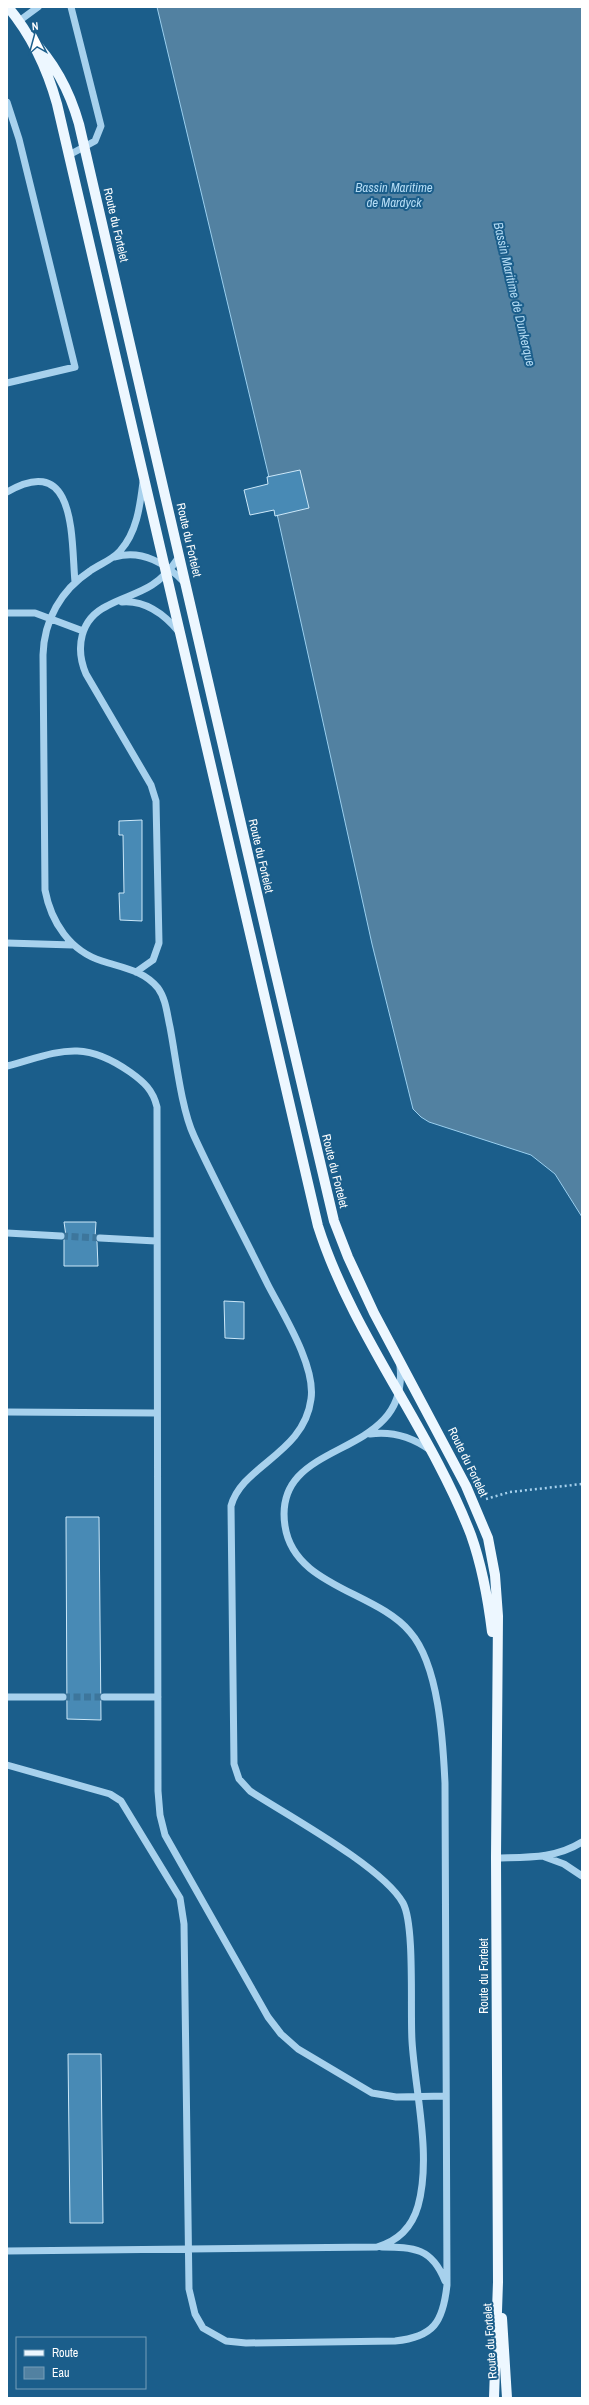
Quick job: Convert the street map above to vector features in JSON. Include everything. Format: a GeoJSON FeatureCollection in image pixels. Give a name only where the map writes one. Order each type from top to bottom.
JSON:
{"type":"FeatureCollection","features":[{"type":"Feature","properties":{"kind":"main road","name":"Route du Fortelet"},"geometry":{"type":"LineString","coordinates":[[8,7],[29,36],[50,80],[167,570],[180,633],[317,1220],[337,1277],[430,1450],[456,1502],[477,1554],[487,1596],[497,1670]]}},
{"type":"Feature","properties":{"kind":"main road","name":"Route du Fortelet"},"geometry":{"type":"LineString","coordinates":[[29,36],[49,58],[67,88],[75,110],[85,148],[331,1209],[354,1271],[452,1456],[474,1502],[488,1538],[495,1575],[498,1616],[496,1858],[498,2282],[494,2398]]}},
{"type":"Feature","properties":{"kind":"main road","name":"Route du Fortelet"},"geometry":{"type":"LineString","coordinates":[[498,2282],[507,2398]]}},
{"type":"Feature","properties":{"kind":"lane"},"geometry":{"type":"LineString","coordinates":[[19,21],[38,7]]}},
{"type":"Feature","properties":{"kind":"lane"},"geometry":{"type":"LineString","coordinates":[[69,155],[85,148],[98,137],[100,126],[71,7]]}},
{"type":"Feature","properties":{"kind":"lane"},"geometry":{"type":"LineString","coordinates":[[7,102],[19,139],[75,367],[7,383]]}},
{"type":"Feature","properties":{"kind":"lane"},"geometry":{"type":"LineString","coordinates":[[144,478],[137,515],[130,536],[120,551],[75,582],[61,598],[50,617],[45,635],[43,655],[44,878],[49,909],[58,926],[73,945],[91,957],[136,972],[154,983],[163,998],[192,1131],[292,1332],[305,1364],[312,1391],[307,1416],[293,1439],[241,1488],[231,1506],[234,1764],[239,1779],[250,1792],[359,1861],[379,1877],[403,1903],[409,1924],[412,2040],[419,2097],[422,2168],[420,2194],[411,2223],[399,2236],[383,2245],[367,2248]]}},
{"type":"Feature","properties":{"kind":"lane"},"geometry":{"type":"LineString","coordinates":[[7,492],[20,484],[38,481],[53,487],[63,496],[68,509],[75,582]]}},
{"type":"Feature","properties":{"kind":"lane"},"geometry":{"type":"LineString","coordinates":[[108,560],[122,555],[138,555],[167,570],[185,584]]}},
{"type":"Feature","properties":{"kind":"lane"},"geometry":{"type":"LineString","coordinates":[[136,972],[153,960],[159,943],[156,801],[151,785],[83,667],[79,653],[83,631],[96,612],[151,586],[179,557]]}},
{"type":"Feature","properties":{"kind":"lane"},"geometry":{"type":"LineString","coordinates":[[117,602],[132,602],[148,606],[162,615],[180,633]]}},
{"type":"Feature","properties":{"kind":"lane"},"geometry":{"type":"LineString","coordinates":[[7,613],[36,613],[50,617],[83,631]]}},
{"type":"Feature","properties":{"kind":"lane"},"geometry":{"type":"LineString","coordinates":[[7,943],[73,945]]}},
{"type":"Feature","properties":{"kind":"lane"},"geometry":{"type":"LineString","coordinates":[[7,1066],[61,1052],[89,1051],[110,1058],[148,1086],[155,1099],[158,1116],[156,1413],[158,1791],[160,1815],[170,1847],[268,2017],[281,2034],[298,2049],[372,2093],[387,2097],[446,2096]]}},
{"type":"Feature","properties":{"kind":"lane"},"geometry":{"type":"LineString","coordinates":[[7,1233],[61,1236]]}},
{"type":"Feature","properties":{"kind":"lane"},"geometry":{"type":"LineString","coordinates":[[100,1238],[156,1242]]}},
{"type":"Feature","properties":{"kind":"lane"},"geometry":{"type":"LineString","coordinates":[[7,1765],[110,1794],[121,1801],[181,1902],[184,1924],[187,2248],[189,2297],[194,2314],[209,2333],[231,2342],[382,2342],[415,2338],[430,2330],[437,2323],[444,2307],[447,2285],[444,1756],[440,1716],[429,1673],[421,1650],[411,1632],[394,1617],[307,1566],[294,1552],[285,1525],[287,1499],[300,1473],[323,1457],[368,1434],[386,1419],[398,1392],[401,1372],[400,1359]]}},
{"type":"Feature","properties":{"kind":"lane"},"geometry":{"type":"LineString","coordinates":[[7,1412],[156,1413]]}},
{"type":"Feature","properties":{"kind":"lane"},"geometry":{"type":"LineString","coordinates":[[368,1434],[383,1433],[399,1435],[415,1440],[430,1450]]}},
{"type":"Feature","properties":{"kind":"lane"},"geometry":{"type":"LineString","coordinates":[[7,1697],[64,1697]]}},
{"type":"Feature","properties":{"kind":"lane"},"geometry":{"type":"LineString","coordinates":[[104,1697],[158,1697]]}},
{"type":"Feature","properties":{"kind":"lane"},"geometry":{"type":"LineString","coordinates":[[496,1858],[545,1857],[563,1851],[582,1842]]}},
{"type":"Feature","properties":{"kind":"lane"},"geometry":{"type":"LineString","coordinates":[[545,1857],[564,1864],[582,1876]]}},
{"type":"Feature","properties":{"kind":"lane"},"geometry":{"type":"LineString","coordinates":[[7,2251],[400,2247],[418,2250],[434,2261],[447,2285]]}},
{"type":"Feature","properties":{"kind":"path"},"geometry":{"type":"LineString","coordinates":[[474,1502],[510,1492],[582,1484]]}},
{"type":"Feature","properties":{"kind":"water","name":"Bassin Maritime de Mardyck"},"geometry":{"type":"Polygon","coordinates":[[[157,7],[582,7],[582,1217],[555,1174],[531,1155],[429,1122],[413,1109],[372,944],[268,473],[157,7]]]}},
{"type":"Feature","properties":{"kind":"building"},"geometry":{"type":"Polygon","coordinates":[[[300,470],[309,508],[275,516],[274,510],[250,515],[244,490],[268,484],[267,477],[300,470]]]}},
{"type":"Feature","properties":{"kind":"building"},"geometry":{"type":"Polygon","coordinates":[[[142,820],[142,921],[120,920],[119,893],[124,893],[123,835],[119,835],[119,821],[142,820]]]}},
{"type":"Feature","properties":{"kind":"building"},"geometry":{"type":"Polygon","coordinates":[[[64,1222],[96,1222],[95,1238],[97,1242],[98,1266],[64,1266],[64,1240],[66,1236],[64,1222]]]}},
{"type":"Feature","properties":{"kind":"building"},"geometry":{"type":"Polygon","coordinates":[[[224,1301],[244,1302],[244,1339],[225,1338],[224,1301]]]}},
{"type":"Feature","properties":{"kind":"building"},"geometry":{"type":"Polygon","coordinates":[[[66,1517],[99,1517],[101,1720],[67,1719],[66,1517]]]}},
{"type":"Feature","properties":{"kind":"building"},"geometry":{"type":"Polygon","coordinates":[[[68,2054],[101,2054],[103,2223],[70,2223],[68,2054]]]}},
{"type":"Feature","properties":{"kind":"tunnel"},"geometry":{"type":"LineString","coordinates":[[61,1236],[100,1238]]}},
{"type":"Feature","properties":{"kind":"tunnel"},"geometry":{"type":"LineString","coordinates":[[63,1697],[104,1697]]}},
{"type":"Feature","properties":{"kind":"water label","name":"Bassin Maritime de Dunkerque"},"geometry":{"type":"Point","coordinates":[515,294]}}]}
